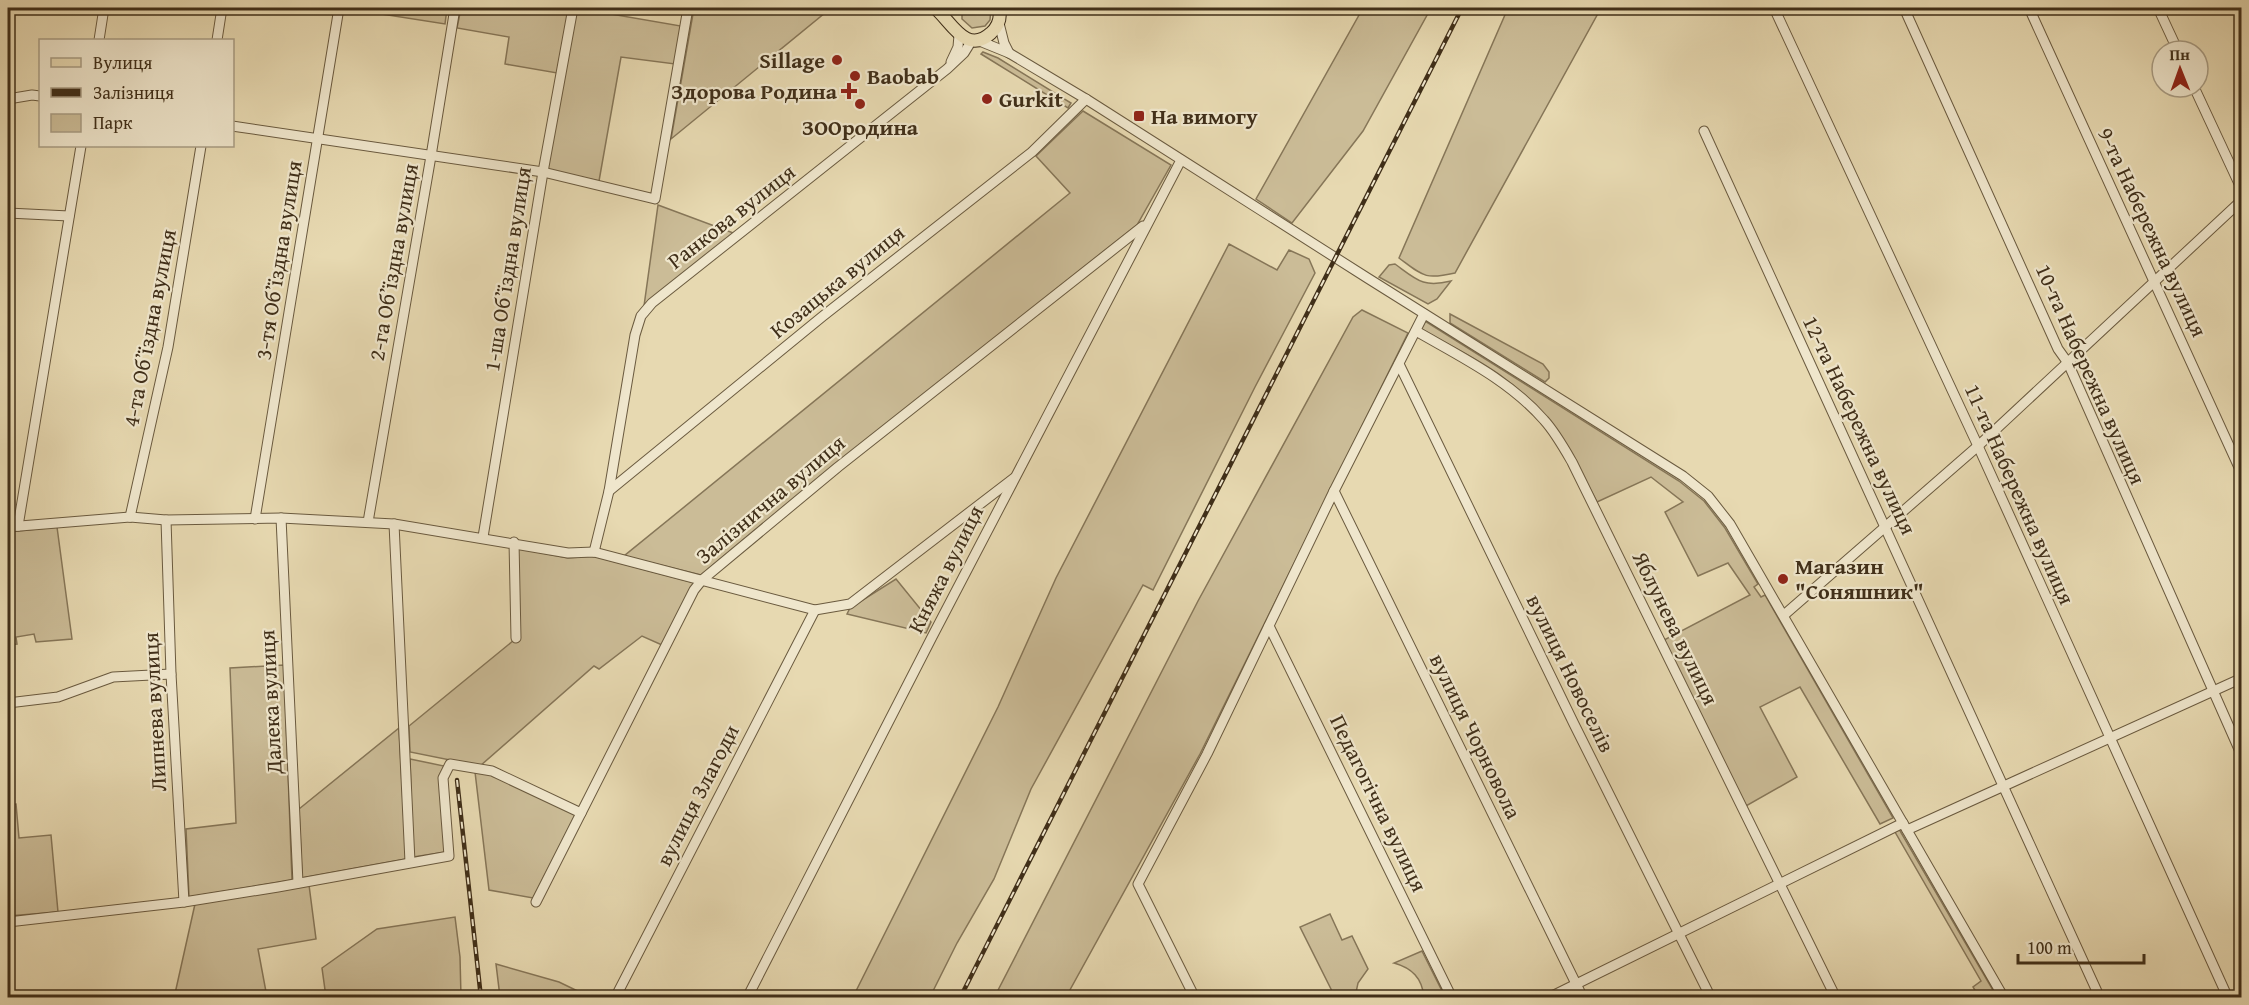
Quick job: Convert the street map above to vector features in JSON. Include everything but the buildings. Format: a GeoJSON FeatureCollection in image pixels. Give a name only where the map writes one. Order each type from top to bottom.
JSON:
{"type":"FeatureCollection","features":[{"type":"Feature","properties":{"kind":"main road"},"geometry":{"type":"LineString","coordinates":[[935,8],[958,35],[975,40],[990,34],[1001,13]]}},
{"type":"Feature","properties":{"kind":"main road"},"geometry":{"type":"LineString","coordinates":[[949,8],[950,23]]}},
{"type":"Feature","properties":{"kind":"street"},"geometry":{"type":"LineString","coordinates":[[99,39],[104,8]]}},
{"type":"Feature","properties":{"kind":"street"},"geometry":{"type":"LineString","coordinates":[[217,39],[222,8]]}},
{"type":"Feature","properties":{"kind":"street","name":"3-тя Обʼїздна вулиця"},"geometry":{"type":"LineString","coordinates":[[255,519],[339,8]]}},
{"type":"Feature","properties":{"kind":"street","name":"2-га Обʼїздна вулиця"},"geometry":{"type":"LineString","coordinates":[[368,522],[455,8]]}},
{"type":"Feature","properties":{"kind":"street","name":"1-ша Обʼїздна вулиця"},"geometry":{"type":"LineString","coordinates":[[483,537],[543,172],[573,8]]}},
{"type":"Feature","properties":{"kind":"street"},"geometry":{"type":"LineString","coordinates":[[234,126],[543,172],[655,199],[688,8]]}},
{"type":"Feature","properties":{"kind":"street","name":"11-та Набережна вулиця"},"geometry":{"type":"LineString","coordinates":[[1774,8],[1978,446],[2228,998]]}},
{"type":"Feature","properties":{"kind":"street","name":"10-та Набережна вулиця"},"geometry":{"type":"LineString","coordinates":[[1904,8],[2058,349],[2068,363],[2241,756]]}},
{"type":"Feature","properties":{"kind":"street","name":"9-та Набережна вулиця"},"geometry":{"type":"LineString","coordinates":[[2029,8],[2241,474]]}},
{"type":"Feature","properties":{"kind":"street"},"geometry":{"type":"LineString","coordinates":[[2158,8],[2172,39]]}},
{"type":"Feature","properties":{"kind":"street"},"geometry":{"type":"LineString","coordinates":[[1001,13],[1001,36],[1009,53]]}},
{"type":"Feature","properties":{"kind":"street","name":"Ранкова вулиця"},"geometry":{"type":"LineString","coordinates":[[947,69],[958,47],[958,35]]}},
{"type":"Feature","properties":{"kind":"street"},"geometry":{"type":"LineString","coordinates":[[975,40],[1009,53],[1086,99],[1683,476],[1708,496],[1730,524],[1784,615],[2004,998]]}},
{"type":"Feature","properties":{"kind":"street","name":"Ранкова вулиця"},"geometry":{"type":"LineString","coordinates":[[609,492],[635,335],[641,316],[652,303],[947,69],[975,40]]}},
{"type":"Feature","properties":{"kind":"street"},"geometry":{"type":"LineString","coordinates":[[8,99],[39,96]]}},
{"type":"Feature","properties":{"kind":"street","name":"Козацька вулиця"},"geometry":{"type":"LineString","coordinates":[[609,492],[823,316],[1032,152],[1086,99]]}},
{"type":"Feature","properties":{"kind":"street"},"geometry":{"type":"LineString","coordinates":[[2199,99],[2241,190]]}},
{"type":"Feature","properties":{"kind":"street","name":"12-та Набережна вулиця"},"geometry":{"type":"LineString","coordinates":[[1704,131],[2100,998]]}},
{"type":"Feature","properties":{"kind":"street"},"geometry":{"type":"LineString","coordinates":[[81,147],[13,526],[130,517],[166,520],[282,518],[394,524],[514,542],[568,553],[594,552],[815,610],[850,604],[1014,478]]}},
{"type":"Feature","properties":{"kind":"street","name":"4-та Обʼїздна вулиця"},"geometry":{"type":"LineString","coordinates":[[130,517],[168,347],[201,147]]}},
{"type":"Feature","properties":{"kind":"street","name":"Княжа вулиця"},"geometry":{"type":"LineString","coordinates":[[747,998],[1146,223],[1181,160]]}},
{"type":"Feature","properties":{"kind":"street"},"geometry":{"type":"LineString","coordinates":[[1784,615],[1978,446],[2241,200]]}},
{"type":"Feature","properties":{"kind":"street"},"geometry":{"type":"LineString","coordinates":[[8,213],[69,216]]}},
{"type":"Feature","properties":{"kind":"street","name":"Залізнична вулиця"},"geometry":{"type":"LineString","coordinates":[[536,902],[694,590],[702,580],[838,467],[1146,223]]}},
{"type":"Feature","properties":{"kind":"street"},"geometry":{"type":"LineString","coordinates":[[1195,998],[1138,884],[1208,754],[1334,491],[1424,314]]}},
{"type":"Feature","properties":{"kind":"street","name":"Яблунева вулиця"},"geometry":{"type":"LineString","coordinates":[[1416,331],[1502,381],[1537,412],[1560,441],[1578,473],[1836,998]]}},
{"type":"Feature","properties":{"kind":"street","name":"вулиця Новоселів"},"geometry":{"type":"LineString","coordinates":[[1399,364],[1711,998]]}},
{"type":"Feature","properties":{"kind":"street","name":"вулиця Чорновола"},"geometry":{"type":"LineString","coordinates":[[1334,491],[1583,998]]}},
{"type":"Feature","properties":{"kind":"street"},"geometry":{"type":"LineString","coordinates":[[594,552],[609,492]]}},
{"type":"Feature","properties":{"kind":"street","name":"Далека вулиця"},"geometry":{"type":"LineString","coordinates":[[282,518],[298,883]]}},
{"type":"Feature","properties":{"kind":"street","name":"Липнева вулиця"},"geometry":{"type":"LineString","coordinates":[[166,520],[171,674],[184,902]]}},
{"type":"Feature","properties":{"kind":"street"},"geometry":{"type":"LineString","coordinates":[[394,524],[410,862]]}},
{"type":"Feature","properties":{"kind":"street"},"geometry":{"type":"LineString","coordinates":[[514,542],[516,638]]}},
{"type":"Feature","properties":{"kind":"street","name":"вулиця Злагоди"},"geometry":{"type":"LineString","coordinates":[[615,998],[815,610]]}},
{"type":"Feature","properties":{"kind":"street","name":"Педагогічна вулиця"},"geometry":{"type":"LineString","coordinates":[[1269,626],[1452,998]]}},
{"type":"Feature","properties":{"kind":"street"},"geometry":{"type":"LineString","coordinates":[[8,703],[58,697],[113,677],[171,674]]}},
{"type":"Feature","properties":{"kind":"street"},"geometry":{"type":"LineString","coordinates":[[1548,998],[1779,883],[1905,826],[2003,786],[2241,678]]}},
{"type":"Feature","properties":{"kind":"street"},"geometry":{"type":"LineString","coordinates":[[8,922],[184,902],[449,856],[443,778],[450,764],[492,771],[581,813]]}},
{"type":"Feature","properties":{"kind":"green space"},"geometry":{"type":"Polygon","coordinates":[[[343,8],[447,8],[445,24],[343,8]]]}},
{"type":"Feature","properties":{"kind":"green space"},"geometry":{"type":"Polygon","coordinates":[[[461,8],[569,8],[557,73],[505,64],[509,37],[457,28],[461,8]]]}},
{"type":"Feature","properties":{"kind":"green space"},"geometry":{"type":"Polygon","coordinates":[[[576,8],[681,26],[675,64],[621,57],[599,181],[547,170],[576,8]]]}},
{"type":"Feature","properties":{"kind":"green space"},"geometry":{"type":"Polygon","coordinates":[[[694,8],[831,8],[671,139],[694,8]]]}},
{"type":"Feature","properties":{"kind":"green space"},"geometry":{"type":"Polygon","coordinates":[[[962,8],[991,8],[990,20],[985,26],[972,28],[962,19],[962,8]]]}},
{"type":"Feature","properties":{"kind":"green space"},"geometry":{"type":"Polygon","coordinates":[[[1363,8],[1431,8],[1363,131],[1292,223],[1256,199],[1363,8]]]}},
{"type":"Feature","properties":{"kind":"green space"},"geometry":{"type":"Polygon","coordinates":[[[1508,8],[1601,8],[1455,273],[1425,275],[1399,258],[1508,8]]]}},
{"type":"Feature","properties":{"kind":"green space"},"geometry":{"type":"Polygon","coordinates":[[[983,52],[998,58],[1071,103],[1068,108],[981,54],[983,52]]]}},
{"type":"Feature","properties":{"kind":"green space"},"geometry":{"type":"Polygon","coordinates":[[[1083,111],[1171,165],[1137,225],[836,464],[701,575],[624,556],[1070,193],[1036,156],[1083,111]]]}},
{"type":"Feature","properties":{"kind":"green space"},"geometry":{"type":"Polygon","coordinates":[[[658,205],[736,234],[644,306],[658,205]]]}},
{"type":"Feature","properties":{"kind":"green space"},"geometry":{"type":"Polygon","coordinates":[[[1229,244],[1277,270],[1289,250],[1309,259],[1315,273],[1153,590],[1143,585],[1031,789],[994,879],[957,943],[930,997],[853,997],[998,707],[1056,578],[1229,244]]]}},
{"type":"Feature","properties":{"kind":"green space"},"geometry":{"type":"Polygon","coordinates":[[[1395,264],[1427,283],[1451,281],[1437,299],[1428,304],[1379,277],[1389,265],[1395,264]]]}},
{"type":"Feature","properties":{"kind":"green space"},"geometry":{"type":"Polygon","coordinates":[[[1362,310],[1408,333],[1200,754],[1066,997],[994,998],[1198,601],[1353,317],[1362,310]]]}},
{"type":"Feature","properties":{"kind":"green space"},"geometry":{"type":"Polygon","coordinates":[[[1450,314],[1543,364],[1549,372],[1549,378],[1545,382],[1450,323],[1450,314]]]}},
{"type":"Feature","properties":{"kind":"green space"},"geometry":{"type":"Polygon","coordinates":[[[1425,321],[1679,481],[1704,501],[1725,528],[1758,584],[1754,587],[1761,597],[1765,595],[1893,818],[1880,824],[1800,687],[1760,707],[1797,777],[1746,806],[1664,640],[1750,595],[1728,563],[1698,576],[1665,512],[1683,502],[1651,477],[1597,502],[1558,434],[1533,404],[1494,371],[1421,329],[1425,321]]]}},
{"type":"Feature","properties":{"kind":"green space"},"geometry":{"type":"Polygon","coordinates":[[[57,527],[72,639],[36,642],[34,634],[16,637],[17,644],[8,645],[8,532],[57,527]]]}},
{"type":"Feature","properties":{"kind":"green space"},"geometry":{"type":"Polygon","coordinates":[[[517,548],[568,558],[593,556],[695,583],[662,645],[642,636],[599,669],[594,666],[480,766],[410,752],[409,726],[519,636],[517,548]]]}},
{"type":"Feature","properties":{"kind":"green space"},"geometry":{"type":"Polygon","coordinates":[[[896,579],[931,622],[926,633],[847,614],[850,608],[896,579]]]}},
{"type":"Feature","properties":{"kind":"green space"},"geometry":{"type":"Polygon","coordinates":[[[284,665],[292,880],[189,897],[186,829],[236,823],[230,668],[284,665]]]}},
{"type":"Feature","properties":{"kind":"green space"},"geometry":{"type":"Polygon","coordinates":[[[399,728],[406,859],[302,878],[299,809],[399,728]]]}},
{"type":"Feature","properties":{"kind":"green space"},"geometry":{"type":"Polygon","coordinates":[[[410,759],[444,766],[446,852],[413,857],[410,759]]]}},
{"type":"Feature","properties":{"kind":"green space"},"geometry":{"type":"Polygon","coordinates":[[[475,772],[491,775],[576,814],[533,898],[489,890],[475,772]]]}},
{"type":"Feature","properties":{"kind":"green space"},"geometry":{"type":"Polygon","coordinates":[[[16,804],[19,838],[51,835],[58,912],[8,916],[8,805],[16,804]]]}},
{"type":"Feature","properties":{"kind":"green space"},"geometry":{"type":"Polygon","coordinates":[[[1899,829],[1997,997],[1979,997],[1973,987],[1981,981],[1895,832],[1899,829]]]}},
{"type":"Feature","properties":{"kind":"green space"},"geometry":{"type":"Polygon","coordinates":[[[309,885],[316,939],[258,949],[267,997],[174,998],[195,904],[309,885]]]}},
{"type":"Feature","properties":{"kind":"green space"},"geometry":{"type":"Polygon","coordinates":[[[1330,914],[1342,940],[1352,936],[1368,969],[1358,983],[1355,997],[1335,997],[1300,927],[1330,914]]]}},
{"type":"Feature","properties":{"kind":"green space"},"geometry":{"type":"Polygon","coordinates":[[[455,917],[460,957],[461,997],[326,997],[322,968],[377,929],[455,917]]]}},
{"type":"Feature","properties":{"kind":"green space"},"geometry":{"type":"Polygon","coordinates":[[[1422,951],[1445,997],[1424,997],[1421,984],[1415,975],[1394,963],[1422,951]]]}},
{"type":"Feature","properties":{"kind":"green space"},"geometry":{"type":"Polygon","coordinates":[[[496,964],[559,982],[590,997],[500,997],[496,964]]]}},
{"type":"Feature","properties":{"kind":"railway"},"geometry":{"type":"LineString","coordinates":[[960,998],[1462,8]]}},
{"type":"Feature","properties":{"kind":"railway"},"geometry":{"type":"LineString","coordinates":[[457,780],[481,998]]}},
{"type":"Feature","properties":{"kind":"place","name":"Sillage"},"geometry":{"type":"Point","coordinates":[837,60]}},
{"type":"Feature","properties":{"kind":"place","name":"Baobab"},"geometry":{"type":"Point","coordinates":[855,76]}},
{"type":"Feature","properties":{"kind":"place","name":"Здорова Родина"},"geometry":{"type":"Point","coordinates":[849,91]}},
{"type":"Feature","properties":{"kind":"place","name":"Gurkit"},"geometry":{"type":"Point","coordinates":[987,99]}},
{"type":"Feature","properties":{"kind":"place","name":"ЗООродина"},"geometry":{"type":"Point","coordinates":[860,104]}},
{"type":"Feature","properties":{"kind":"place","name":"На вимогу"},"geometry":{"type":"Point","coordinates":[1139,116]}},
{"type":"Feature","properties":{"kind":"place","name":"Магазин \"Соняшник\""},"geometry":{"type":"Point","coordinates":[1783,579]}}]}
